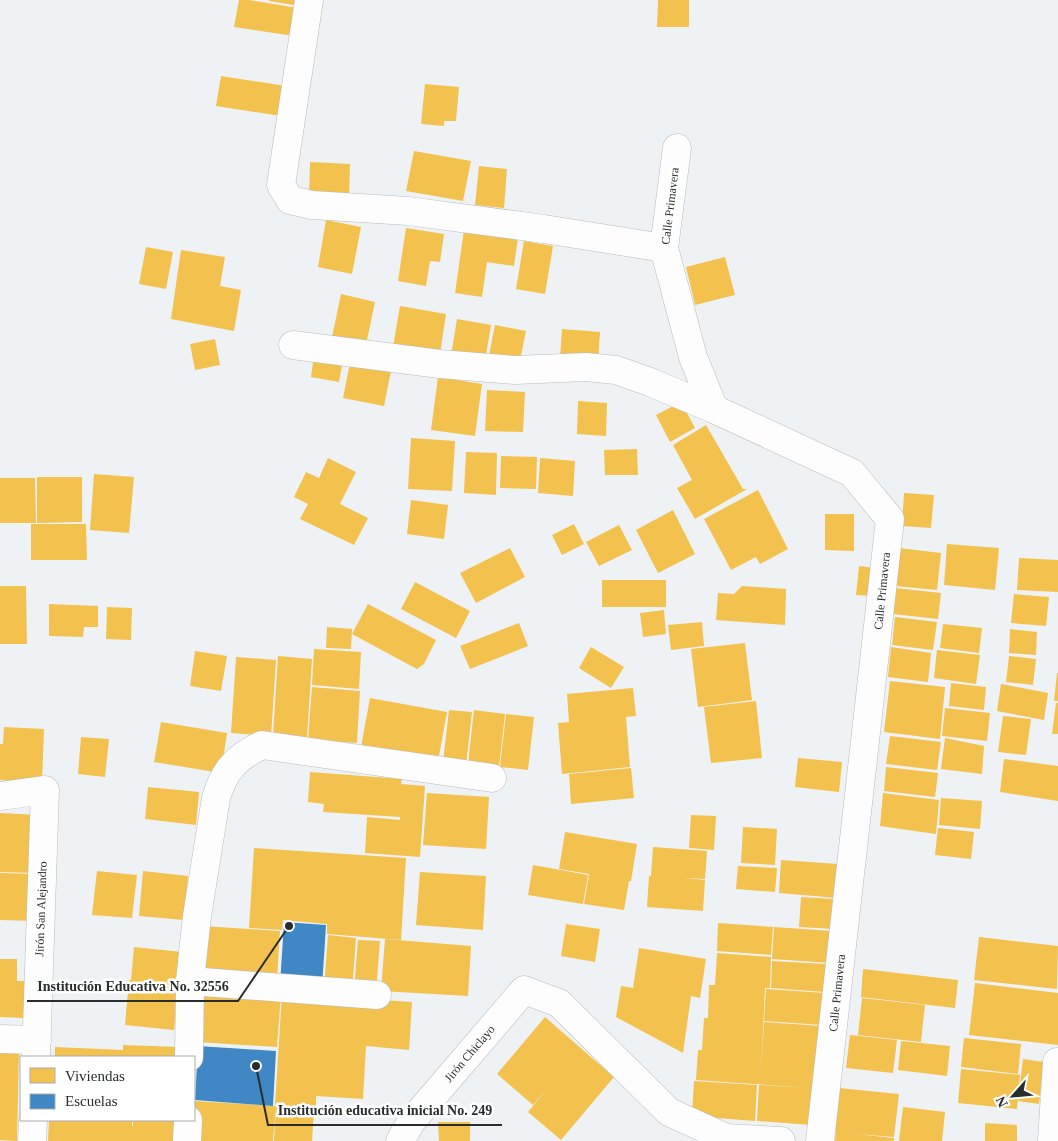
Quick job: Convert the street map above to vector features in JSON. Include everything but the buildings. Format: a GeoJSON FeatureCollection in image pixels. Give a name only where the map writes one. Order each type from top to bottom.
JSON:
{"type":"FeatureCollection","features":[{"type":"Feature","properties":{"kind":"street"},"geometry":{"type":"LineString","coordinates":[[308,0],[281,186],[290,200],[312,205],[408,211],[447,216],[664,248]]}},
{"type":"Feature","properties":{"kind":"street","name":"Calle Primavera"},"geometry":{"type":"LineString","coordinates":[[677,148],[664,248],[693,358],[714,409],[852,474],[890,519],[820,1141]]}},
{"type":"Feature","properties":{"kind":"street"},"geometry":{"type":"LineString","coordinates":[[293,345],[440,364],[515,370],[586,367],[616,370],[714,409]]}},
{"type":"Feature","properties":{"kind":"street"},"geometry":{"type":"LineString","coordinates":[[189,1056],[190,981],[197,916],[216,798],[220,784],[237,759],[262,745],[492,778]]}},
{"type":"Feature","properties":{"kind":"street","name":"Jirón San Alejandro"},"geometry":{"type":"LineString","coordinates":[[0,796],[45,790],[37,1049]]}},
{"type":"Feature","properties":{"kind":"street"},"geometry":{"type":"LineString","coordinates":[[190,981],[377,995]]}},
{"type":"Feature","properties":{"kind":"street","name":"Jirón Chiclayo"},"geometry":{"type":"LineString","coordinates":[[400,1141],[411,1122],[524,990],[559,1003],[669,1112],[726,1138],[781,1141]]}},
{"type":"Feature","properties":{"kind":"street"},"geometry":{"type":"LineString","coordinates":[[0,1039],[37,1049]]}},
{"type":"Feature","properties":{"kind":"street"},"geometry":{"type":"LineString","coordinates":[[1052,1141],[1057,1062]]}},
{"type":"Feature","properties":{"kind":"street"},"geometry":{"type":"LineString","coordinates":[[32,1141],[34,1121]]}},
{"type":"Feature","properties":{"kind":"street"},"geometry":{"type":"LineString","coordinates":[[187,1141],[188,1121]]}},
{"type":"Feature","properties":{"kind":"place","name":"Institución Educativa No. 32556"},"geometry":{"type":"Point","coordinates":[289,926]}},
{"type":"Feature","properties":{"kind":"place","name":"Institución educativa inicial No. 249"},"geometry":{"type":"Point","coordinates":[256,1066]}}]}
